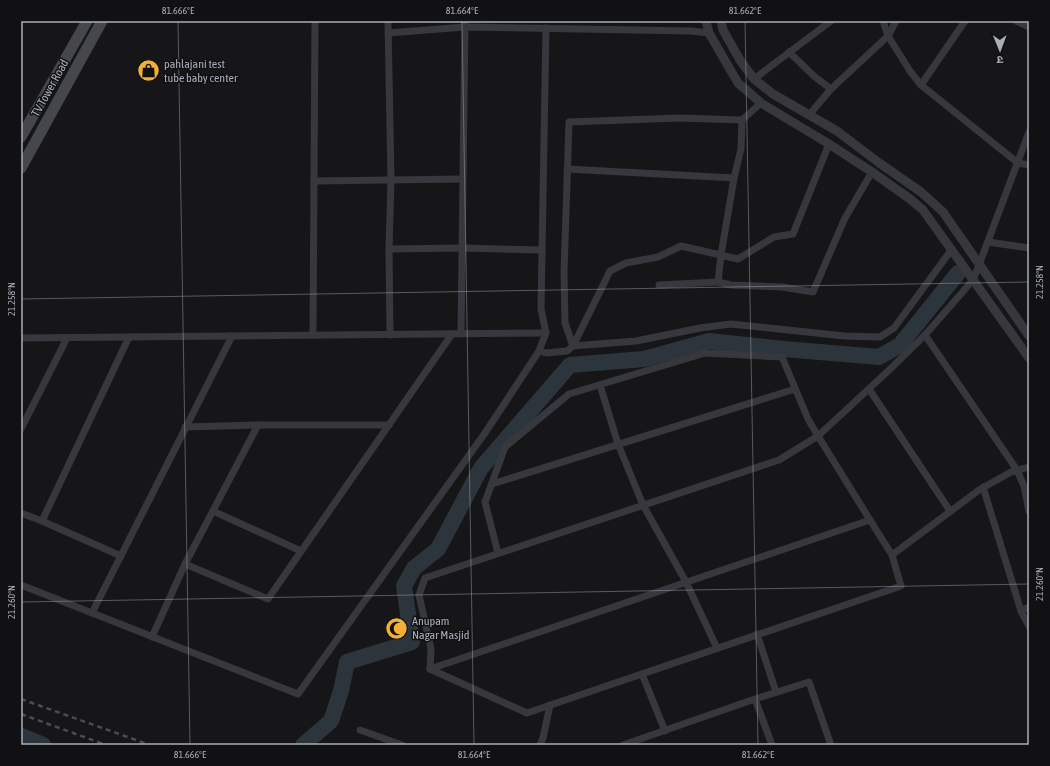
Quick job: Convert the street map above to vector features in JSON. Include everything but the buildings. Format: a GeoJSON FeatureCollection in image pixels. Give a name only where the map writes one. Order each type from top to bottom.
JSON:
{"type":"FeatureCollection","features":[{"type":"Feature","properties":{"kind":"main road","name":"TV Tower Road"},"geometry":{"type":"LineString","coordinates":[[21,137],[87,21]]}},
{"type":"Feature","properties":{"kind":"main road","name":"TV Tower Road"},"geometry":{"type":"LineString","coordinates":[[21,168],[102,21]]}},
{"type":"Feature","properties":{"kind":"street"},"geometry":{"type":"LineString","coordinates":[[313,336],[315,21]]}},
{"type":"Feature","properties":{"kind":"street"},"geometry":{"type":"LineString","coordinates":[[388,21],[391,180],[390,335]]}},
{"type":"Feature","properties":{"kind":"street"},"geometry":{"type":"LineString","coordinates":[[706,21],[709,33],[738,83],[761,103],[872,172],[924,210],[1029,358]]}},
{"type":"Feature","properties":{"kind":"street"},"geometry":{"type":"LineString","coordinates":[[754,79],[831,21]]}},
{"type":"Feature","properties":{"kind":"street"},"geometry":{"type":"LineString","coordinates":[[883,21],[888,36],[910,71],[921,85],[1018,163],[1029,165]]}},
{"type":"Feature","properties":{"kind":"street"},"geometry":{"type":"LineString","coordinates":[[809,115],[831,88],[888,36],[896,21]]}},
{"type":"Feature","properties":{"kind":"street"},"geometry":{"type":"LineString","coordinates":[[921,85],[965,21]]}},
{"type":"Feature","properties":{"kind":"street"},"geometry":{"type":"LineString","coordinates":[[1016,21],[1029,27]]}},
{"type":"Feature","properties":{"kind":"street"},"geometry":{"type":"LineString","coordinates":[[388,33],[465,24],[546,28],[691,31],[709,33],[722,26],[740,60],[754,79],[773,94],[837,131],[921,192],[942,212],[1029,336]]}},
{"type":"Feature","properties":{"kind":"street"},"geometry":{"type":"LineString","coordinates":[[461,334],[465,24]]}},
{"type":"Feature","properties":{"kind":"street"},"geometry":{"type":"LineString","coordinates":[[21,585],[298,694],[485,432],[539,351],[546,333],[542,309],[542,250],[546,28]]}},
{"type":"Feature","properties":{"kind":"street"},"geometry":{"type":"LineString","coordinates":[[789,52],[815,77],[831,88]]}},
{"type":"Feature","properties":{"kind":"street"},"geometry":{"type":"LineString","coordinates":[[573,346],[564,323],[564,272],[569,122],[679,118],[742,120],[761,103]]}},
{"type":"Feature","properties":{"kind":"street"},"geometry":{"type":"LineString","coordinates":[[718,282],[734,178],[741,148],[742,120]]}},
{"type":"Feature","properties":{"kind":"street"},"geometry":{"type":"LineString","coordinates":[[430,669],[431,649],[419,595],[425,578],[779,460],[818,436],[925,335],[973,280],[980,265],[1029,132]]}},
{"type":"Feature","properties":{"kind":"street"},"geometry":{"type":"LineString","coordinates":[[539,351],[546,353],[568,352],[573,346],[610,271],[626,263],[658,257],[681,246],[738,259],[774,237],[793,234],[828,144]]}},
{"type":"Feature","properties":{"kind":"street"},"geometry":{"type":"LineString","coordinates":[[567,169],[734,178]]}},
{"type":"Feature","properties":{"kind":"street"},"geometry":{"type":"LineString","coordinates":[[659,285],[718,282],[731,285],[782,287],[813,292],[845,218],[872,172]]}},
{"type":"Feature","properties":{"kind":"street"},"geometry":{"type":"LineString","coordinates":[[314,181],[463,179]]}},
{"type":"Feature","properties":{"kind":"street"},"geometry":{"type":"LineString","coordinates":[[988,242],[1029,248]]}},
{"type":"Feature","properties":{"kind":"street"},"geometry":{"type":"LineString","coordinates":[[390,249],[462,248],[542,250]]}},
{"type":"Feature","properties":{"kind":"street"},"geometry":{"type":"LineString","coordinates":[[573,346],[636,341],[700,328],[731,324],[844,336],[880,337],[894,328],[952,249]]}},
{"type":"Feature","properties":{"kind":"street"},"geometry":{"type":"LineString","coordinates":[[21,338],[546,333]]}},
{"type":"Feature","properties":{"kind":"street"},"geometry":{"type":"LineString","coordinates":[[185,564],[268,599],[452,334]]}},
{"type":"Feature","properties":{"kind":"street"},"geometry":{"type":"LineString","coordinates":[[925,335],[1017,470],[1024,486],[1029,511]]}},
{"type":"Feature","properties":{"kind":"street"},"geometry":{"type":"LineString","coordinates":[[92,613],[232,336]]}},
{"type":"Feature","properties":{"kind":"street"},"geometry":{"type":"LineString","coordinates":[[42,521],[129,337]]}},
{"type":"Feature","properties":{"kind":"street"},"geometry":{"type":"LineString","coordinates":[[21,429],[67,338]]}},
{"type":"Feature","properties":{"kind":"street"},"geometry":{"type":"LineString","coordinates":[[430,669],[527,713],[901,586],[892,555],[808,420],[782,357],[705,353],[569,394],[505,447],[485,502],[498,553]]}},
{"type":"Feature","properties":{"kind":"street"},"geometry":{"type":"LineString","coordinates":[[600,385],[618,444],[643,505],[686,582],[717,648]]}},
{"type":"Feature","properties":{"kind":"street"},"geometry":{"type":"LineString","coordinates":[[492,484],[795,388]]}},
{"type":"Feature","properties":{"kind":"street"},"geometry":{"type":"LineString","coordinates":[[869,389],[950,511]]}},
{"type":"Feature","properties":{"kind":"street"},"geometry":{"type":"LineString","coordinates":[[152,637],[185,564],[258,425]]}},
{"type":"Feature","properties":{"kind":"street"},"geometry":{"type":"LineString","coordinates":[[186,428],[258,425],[389,425]]}},
{"type":"Feature","properties":{"kind":"street"},"geometry":{"type":"LineString","coordinates":[[892,555],[983,487],[1011,472],[1029,467]]}},
{"type":"Feature","properties":{"kind":"street"},"geometry":{"type":"LineString","coordinates":[[983,487],[1021,611],[1029,626]]}},
{"type":"Feature","properties":{"kind":"street"},"geometry":{"type":"LineString","coordinates":[[213,511],[301,551]]}},
{"type":"Feature","properties":{"kind":"street"},"geometry":{"type":"LineString","coordinates":[[21,513],[121,556]]}},
{"type":"Feature","properties":{"kind":"street"},"geometry":{"type":"LineString","coordinates":[[430,669],[870,520]]}},
{"type":"Feature","properties":{"kind":"street"},"geometry":{"type":"LineString","coordinates":[[1021,611],[1029,607]]}},
{"type":"Feature","properties":{"kind":"street"},"geometry":{"type":"LineString","coordinates":[[757,634],[776,692]]}},
{"type":"Feature","properties":{"kind":"street"},"geometry":{"type":"LineString","coordinates":[[642,674],[665,731]]}},
{"type":"Feature","properties":{"kind":"street"},"geometry":{"type":"LineString","coordinates":[[623,745],[755,699],[809,682],[831,745]]}},
{"type":"Feature","properties":{"kind":"street"},"geometry":{"type":"LineString","coordinates":[[755,699],[772,745]]}},
{"type":"Feature","properties":{"kind":"street"},"geometry":{"type":"LineString","coordinates":[[540,745],[543,738],[550,705]]}},
{"type":"Feature","properties":{"kind":"street"},"geometry":{"type":"LineString","coordinates":[[360,730],[402,745]]}},
{"type":"Feature","properties":{"kind":"waterway"},"geometry":{"type":"LineString","coordinates":[[303,745],[331,721],[341,691],[347,662],[412,642],[404,586],[414,568],[438,549],[481,468],[570,365],[644,359],[709,341],[879,357],[900,345],[958,273]]}},
{"type":"Feature","properties":{"kind":"waterway"},"geometry":{"type":"LineString","coordinates":[[21,736],[43,745]]}},
{"type":"Feature","properties":{"kind":"railway"},"geometry":{"type":"LineString","coordinates":[[21,699],[150,745]]}},
{"type":"Feature","properties":{"kind":"railway"},"geometry":{"type":"LineString","coordinates":[[21,714],[106,745]]}},
{"type":"Feature","properties":{"kind":"place","name":"pahlajani test tube baby center"},"geometry":{"type":"Point","coordinates":[148,71]}},
{"type":"Feature","properties":{"kind":"place","name":"Anupam Nagar Masjid"},"geometry":{"type":"Point","coordinates":[396,628]}}]}
